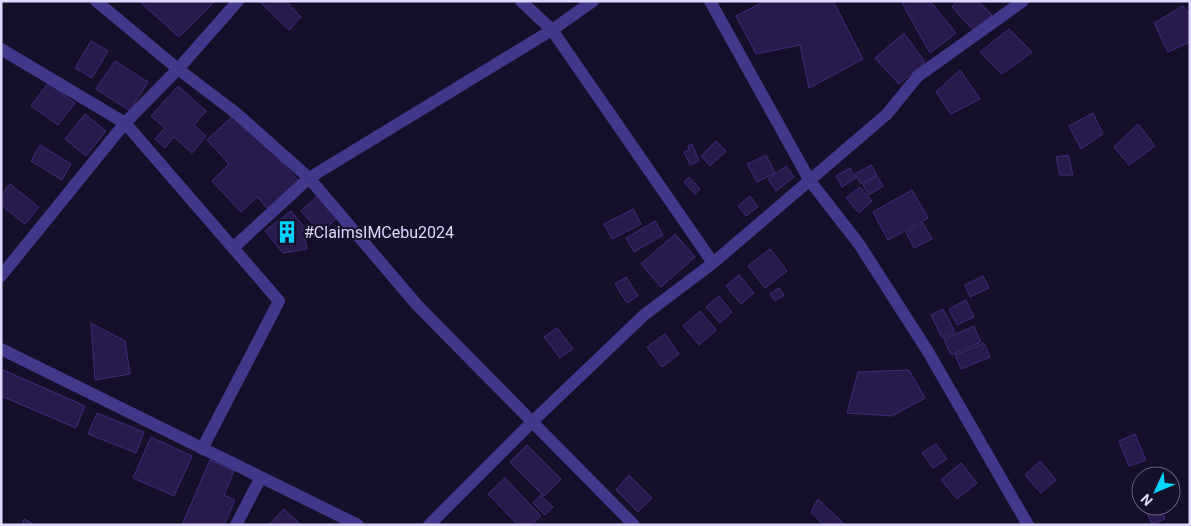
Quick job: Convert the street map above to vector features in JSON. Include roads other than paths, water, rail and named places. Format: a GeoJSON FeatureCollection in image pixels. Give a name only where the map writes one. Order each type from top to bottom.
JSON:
{"type":"FeatureCollection","features":[{"type":"Feature","properties":{"kind":"street"},"geometry":{"type":"LineString","coordinates":[[96,1],[178,69],[236,113],[309,178],[417,304],[634,525]]}},
{"type":"Feature","properties":{"kind":"street"},"geometry":{"type":"LineString","coordinates":[[1,276],[125,123],[178,69],[238,1]]}},
{"type":"Feature","properties":{"kind":"street"},"geometry":{"type":"LineString","coordinates":[[521,1],[552,30],[713,263]]}},
{"type":"Feature","properties":{"kind":"street"},"geometry":{"type":"LineString","coordinates":[[233,248],[309,178],[552,30],[593,1]]}},
{"type":"Feature","properties":{"kind":"street"},"geometry":{"type":"LineString","coordinates":[[710,1],[810,181],[859,244],[927,350],[1028,525]]}},
{"type":"Feature","properties":{"kind":"street"},"geometry":{"type":"LineString","coordinates":[[429,525],[532,422],[644,315],[713,263],[887,114],[918,76],[1023,1]]}},
{"type":"Feature","properties":{"kind":"street"},"geometry":{"type":"LineString","coordinates":[[1,49],[125,123],[279,301],[202,449]]}},
{"type":"Feature","properties":{"kind":"street"},"geometry":{"type":"LineString","coordinates":[[1,349],[358,525]]}},
{"type":"Feature","properties":{"kind":"street"},"geometry":{"type":"LineString","coordinates":[[236,525],[261,477]]}},
{"type":"Feature","properties":{"kind":"place","name":"#ClaimsIMCebu2024"},"geometry":{"type":"Point","coordinates":[287,232]}}]}
